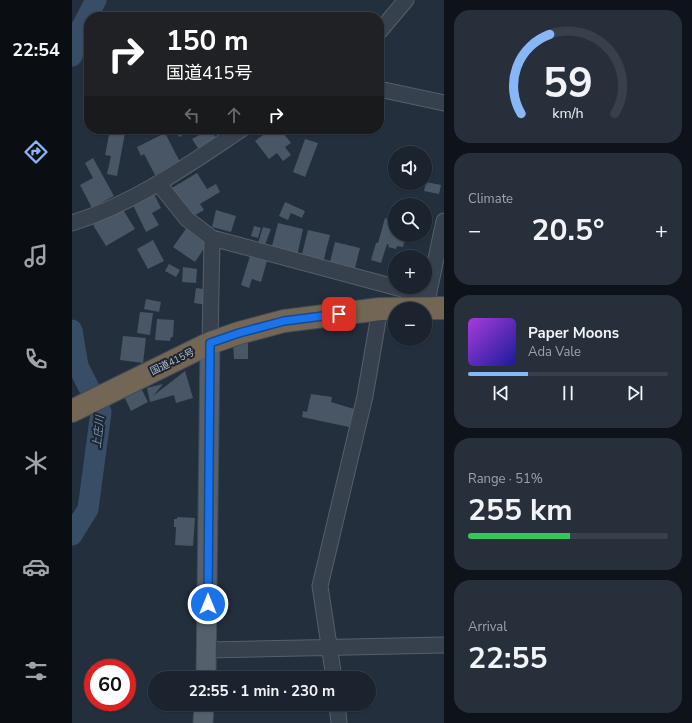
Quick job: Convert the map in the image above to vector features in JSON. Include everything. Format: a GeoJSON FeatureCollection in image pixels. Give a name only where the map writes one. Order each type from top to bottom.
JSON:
{"type":"FeatureCollection","features":[{"type":"Feature","properties":{"kind":"highway","name":"国道415号"},"geometry":{"type":"LineString","coordinates":[[72,411],[210,343],[239,333],[284,321],[433,304]]}},
{"type":"Feature","properties":{"kind":"main road"},"geometry":{"type":"LineString","coordinates":[[206,671],[208,650],[210,343]]}},
{"type":"Feature","properties":{"kind":"main road"},"geometry":{"type":"LineString","coordinates":[[203,723],[204,711]]}},
{"type":"Feature","properties":{"kind":"street"},"geometry":{"type":"LineString","coordinates":[[384,26],[406,0]]}},
{"type":"Feature","properties":{"kind":"street"},"geometry":{"type":"LineString","coordinates":[[384,90],[444,103]]}},
{"type":"Feature","properties":{"kind":"street"},"geometry":{"type":"LineString","coordinates":[[72,223],[87,218],[159,184],[234,134]]}},
{"type":"Feature","properties":{"kind":"street"},"geometry":{"type":"LineString","coordinates":[[159,184],[187,219],[212,238],[433,304],[444,221]]}},
{"type":"Feature","properties":{"kind":"street"},"geometry":{"type":"LineString","coordinates":[[210,343],[212,238]]}},
{"type":"Feature","properties":{"kind":"street"},"geometry":{"type":"LineString","coordinates":[[333,671],[320,586],[365,396],[380,309]]}},
{"type":"Feature","properties":{"kind":"street"},"geometry":{"type":"LineString","coordinates":[[208,650],[444,645]]}},
{"type":"Feature","properties":{"kind":"street"},"geometry":{"type":"LineString","coordinates":[[337,711],[339,723]]}},
{"type":"Feature","properties":{"kind":"building"},"geometry":{"type":"Polygon","coordinates":[[[109,134],[125,134],[117,176],[107,174],[111,156],[105,155],[109,134]]]}},
{"type":"Feature","properties":{"kind":"building"},"geometry":{"type":"Polygon","coordinates":[[[166,134],[180,162],[155,175],[144,154],[141,156],[137,147],[166,134]]]}},
{"type":"Feature","properties":{"kind":"building"},"geometry":{"type":"Polygon","coordinates":[[[178,134],[185,134],[179,137],[178,134]]]}},
{"type":"Feature","properties":{"kind":"building"},"geometry":{"type":"Polygon","coordinates":[[[201,134],[213,134],[218,141],[201,153],[192,139],[201,134]]]}},
{"type":"Feature","properties":{"kind":"building"},"geometry":{"type":"Polygon","coordinates":[[[264,134],[284,134],[291,143],[285,147],[291,155],[283,161],[277,153],[269,159],[255,141],[264,134]]]}},
{"type":"Feature","properties":{"kind":"building"},"geometry":{"type":"Polygon","coordinates":[[[305,139],[318,143],[305,177],[293,172],[305,139]]]}},
{"type":"Feature","properties":{"kind":"building"},"geometry":{"type":"Polygon","coordinates":[[[93,158],[114,196],[92,208],[80,185],[93,178],[85,163],[93,158]]]}},
{"type":"Feature","properties":{"kind":"building"},"geometry":{"type":"Polygon","coordinates":[[[197,173],[207,189],[216,184],[220,192],[200,204],[204,210],[190,218],[172,188],[197,173]]]}},
{"type":"Feature","properties":{"kind":"building"},"geometry":{"type":"Polygon","coordinates":[[[432,183],[441,185],[439,194],[424,191],[432,190],[432,183]]]}},
{"type":"Feature","properties":{"kind":"building"},"geometry":{"type":"Polygon","coordinates":[[[154,194],[161,208],[152,213],[159,225],[146,232],[133,205],[154,194]]]}},
{"type":"Feature","properties":{"kind":"building"},"geometry":{"type":"Polygon","coordinates":[[[285,202],[305,211],[302,218],[291,213],[288,220],[279,216],[285,202]]]}},
{"type":"Feature","properties":{"kind":"building"},"geometry":{"type":"Polygon","coordinates":[[[122,208],[135,229],[106,246],[93,225],[122,208]]]}},
{"type":"Feature","properties":{"kind":"building"},"geometry":{"type":"Polygon","coordinates":[[[216,210],[236,216],[231,232],[212,227],[216,210]]]}},
{"type":"Feature","properties":{"kind":"building"},"geometry":{"type":"Polygon","coordinates":[[[385,218],[388,219],[388,242],[404,242],[403,247],[397,246],[396,249],[388,247],[389,245],[387,244],[381,263],[371,260],[376,243],[378,243],[385,218]]]}},
{"type":"Feature","properties":{"kind":"building"},"geometry":{"type":"Polygon","coordinates":[[[278,223],[303,229],[297,256],[271,250],[278,223]]]}},
{"type":"Feature","properties":{"kind":"building"},"geometry":{"type":"Polygon","coordinates":[[[188,226],[209,241],[195,262],[173,247],[188,226]]]}},
{"type":"Feature","properties":{"kind":"building"},"geometry":{"type":"Polygon","coordinates":[[[254,226],[261,228],[258,238],[251,236],[254,226]]]}},
{"type":"Feature","properties":{"kind":"building"},"geometry":{"type":"Polygon","coordinates":[[[263,227],[271,229],[265,245],[258,243],[263,227]]]}},
{"type":"Feature","properties":{"kind":"building"},"geometry":{"type":"Polygon","coordinates":[[[308,230],[330,235],[323,263],[301,258],[308,230]]]}},
{"type":"Feature","properties":{"kind":"building"},"geometry":{"type":"Polygon","coordinates":[[[153,240],[164,261],[148,269],[137,249],[153,240]]]}},
{"type":"Feature","properties":{"kind":"building"},"geometry":{"type":"Polygon","coordinates":[[[335,242],[360,248],[354,272],[329,266],[335,242]]]}},
{"type":"Feature","properties":{"kind":"building"},"geometry":{"type":"Polygon","coordinates":[[[250,256],[267,261],[261,282],[252,279],[249,288],[241,285],[250,256]]]}},
{"type":"Feature","properties":{"kind":"building"},"geometry":{"type":"Polygon","coordinates":[[[169,264],[180,270],[176,277],[165,271],[169,264]]]}},
{"type":"Feature","properties":{"kind":"building"},"geometry":{"type":"Polygon","coordinates":[[[183,267],[197,269],[196,283],[182,282],[183,267]]]}},
{"type":"Feature","properties":{"kind":"building"},"geometry":{"type":"Polygon","coordinates":[[[196,288],[210,290],[208,305],[194,303],[196,288]]]}},
{"type":"Feature","properties":{"kind":"building"},"geometry":{"type":"Polygon","coordinates":[[[146,299],[161,302],[159,312],[144,309],[146,299]]]}},
{"type":"Feature","properties":{"kind":"building"},"geometry":{"type":"Polygon","coordinates":[[[140,312],[153,313],[150,335],[137,333],[140,312]]]}},
{"type":"Feature","properties":{"kind":"building"},"geometry":{"type":"Polygon","coordinates":[[[157,319],[174,320],[173,337],[171,337],[170,341],[155,340],[157,319]]]}},
{"type":"Feature","properties":{"kind":"building"},"geometry":{"type":"Polygon","coordinates":[[[123,336],[146,338],[143,363],[120,360],[123,336]]]}},
{"type":"Feature","properties":{"kind":"building"},"geometry":{"type":"Polygon","coordinates":[[[248,341],[248,359],[234,359],[233,342],[248,341]]]}},
{"type":"Feature","properties":{"kind":"building"},"geometry":{"type":"Polygon","coordinates":[[[185,371],[193,398],[176,403],[174,395],[150,402],[147,388],[163,384],[153,396],[185,371]]]}},
{"type":"Feature","properties":{"kind":"building"},"geometry":{"type":"Polygon","coordinates":[[[140,386],[148,402],[131,411],[123,394],[140,386]]]}},
{"type":"Feature","properties":{"kind":"building"},"geometry":{"type":"Polygon","coordinates":[[[311,394],[332,397],[331,402],[354,409],[349,427],[302,417],[303,411],[307,412],[311,394]]]}},
{"type":"Feature","properties":{"kind":"building"},"geometry":{"type":"Polygon","coordinates":[[[177,517],[195,518],[193,546],[175,545],[176,527],[174,527],[174,519],[177,519],[177,517]]]}},
{"type":"Feature","properties":{"kind":"waterway","name":"上庄川"},"geometry":{"type":"LineString","coordinates":[[90,12],[96,0]]}},
{"type":"Feature","properties":{"kind":"waterway","name":"上庄川"},"geometry":{"type":"LineString","coordinates":[[72,56],[77,36],[84,23]]}},
{"type":"Feature","properties":{"kind":"waterway","name":"上庄川"},"geometry":{"type":"LineString","coordinates":[[72,330],[78,366],[101,412],[88,509],[72,535]]}},
{"type":"Feature","properties":{"kind":"route"},"geometry":{"type":"LineString","coordinates":[[208,604],[210,343],[239,333],[284,321],[339,314]]}}]}
